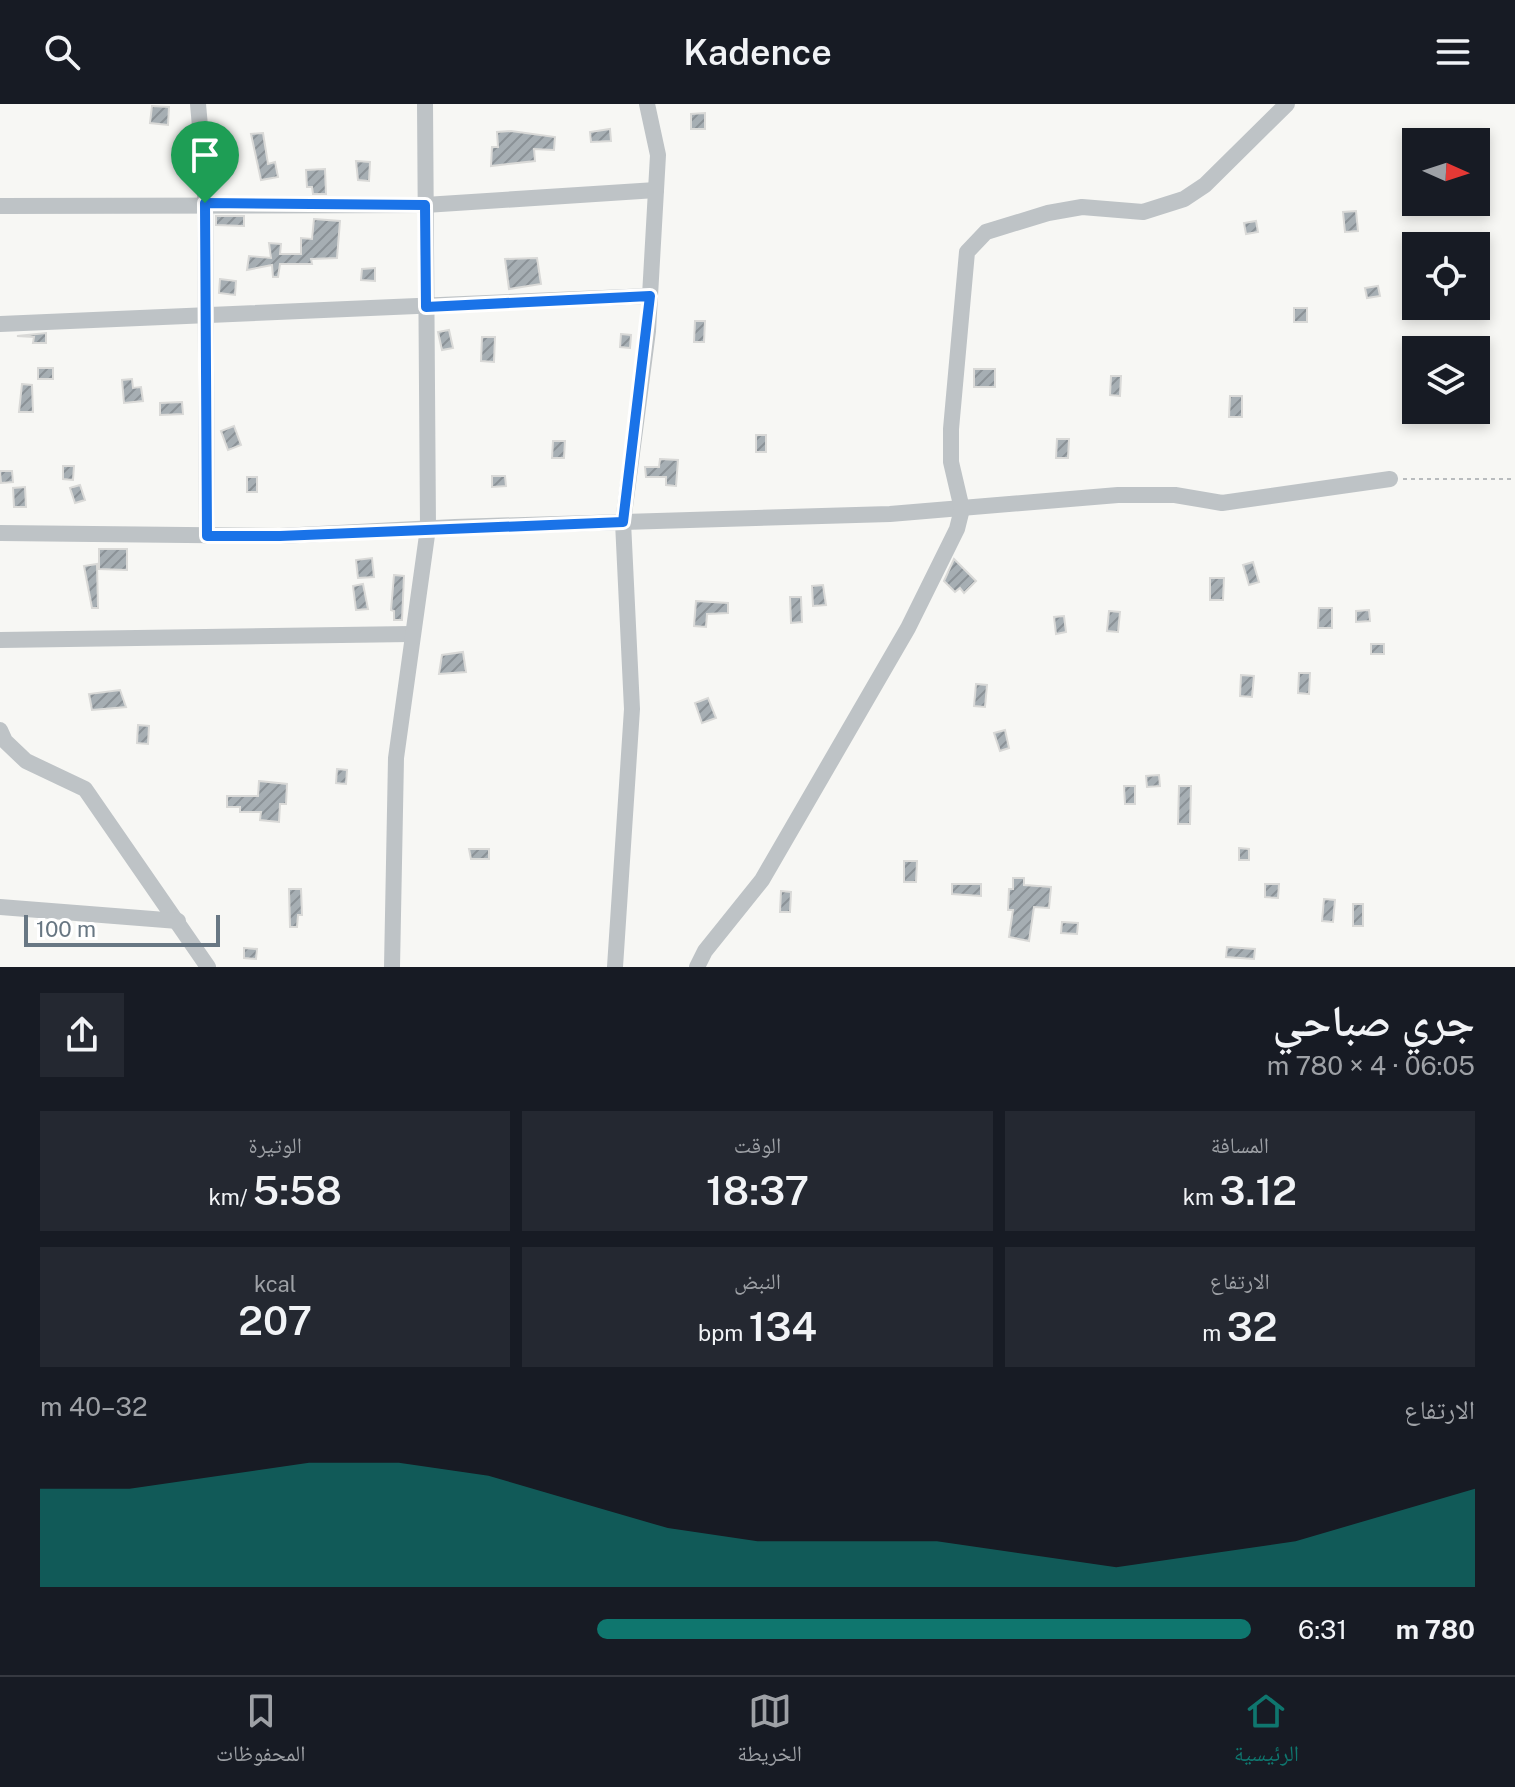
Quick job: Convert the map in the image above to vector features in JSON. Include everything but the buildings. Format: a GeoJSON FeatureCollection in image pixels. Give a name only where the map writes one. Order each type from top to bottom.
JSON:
{"type":"FeatureCollection","features":[{"type":"Feature","properties":{"kind":"street"},"geometry":{"type":"LineString","coordinates":[[198,104],[205,203],[207,536]]}},
{"type":"Feature","properties":{"kind":"street"},"geometry":{"type":"LineString","coordinates":[[392,967],[396,758],[428,528],[425,104]]}},
{"type":"Feature","properties":{"kind":"street"},"geometry":{"type":"LineString","coordinates":[[615,967],[632,709],[623,522],[650,296],[658,155],[647,104]]}},
{"type":"Feature","properties":{"kind":"street"},"geometry":{"type":"LineString","coordinates":[[697,967],[705,951],[770,867],[908,628],[957,529],[962,509],[951,462],[951,429],[967,252],[986,232],[1048,213],[1082,207],[1143,212],[1184,199],[1205,185],[1287,104]]}},
{"type":"Feature","properties":{"kind":"street"},"geometry":{"type":"LineString","coordinates":[[0,206],[205,203],[425,205],[656,190]]}},
{"type":"Feature","properties":{"kind":"street"},"geometry":{"type":"LineString","coordinates":[[0,324],[650,296]]}},
{"type":"Feature","properties":{"kind":"street"},"geometry":{"type":"LineString","coordinates":[[0,533],[280,536],[962,509],[1118,495],[1175,495],[1222,503],[1390,479]]}},
{"type":"Feature","properties":{"kind":"street"},"geometry":{"type":"LineString","coordinates":[[0,640],[411,634]]}},
{"type":"Feature","properties":{"kind":"street"},"geometry":{"type":"LineString","coordinates":[[0,730],[5,741],[26,761],[85,789],[208,967]]}},
{"type":"Feature","properties":{"kind":"street"},"geometry":{"type":"LineString","coordinates":[[0,907],[178,921]]}},
{"type":"Feature","properties":{"kind":"path"},"geometry":{"type":"LineString","coordinates":[[1390,479],[1515,479]]}},
{"type":"Feature","properties":{"kind":"route"},"geometry":{"type":"LineString","coordinates":[[205,203],[425,205],[426,307],[650,296],[623,522],[280,536],[207,536],[205,203]]}}]}
